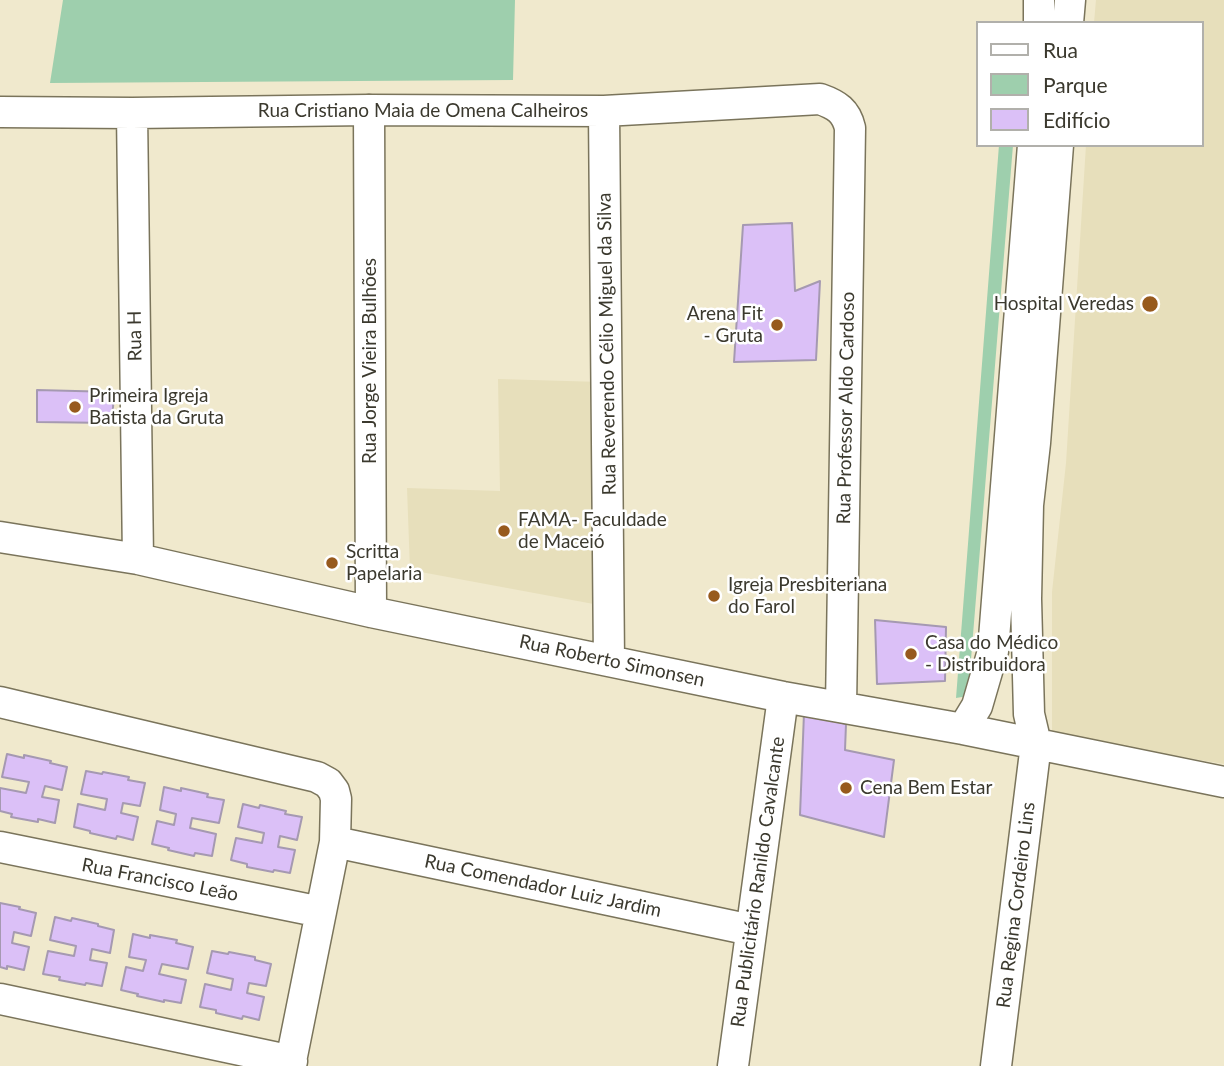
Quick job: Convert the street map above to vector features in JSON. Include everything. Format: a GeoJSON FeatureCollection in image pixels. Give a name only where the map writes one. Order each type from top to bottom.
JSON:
{"type":"FeatureCollection","features":[{"type":"Feature","properties":{"kind":"street"},"geometry":{"type":"LineString","coordinates":[[1039,21],[1040,0]]}},
{"type":"Feature","properties":{"kind":"street"},"geometry":{"type":"LineString","coordinates":[[1068,21],[1070,0]]}},
{"type":"Feature","properties":{"kind":"street","name":"Rua Cristiano Maia de Omena Calheiros"},"geometry":{"type":"LineString","coordinates":[[0,112],[604,111],[820,99],[843,111]]}},
{"type":"Feature","properties":{"kind":"street","name":"Rua Jorge Vieira Bulhões"},"geometry":{"type":"LineString","coordinates":[[369,110],[371,612]]}},
{"type":"Feature","properties":{"kind":"street","name":"Rua Reverendo Célio Miguel da Silva"},"geometry":{"type":"LineString","coordinates":[[604,111],[609,660]]}},
{"type":"Feature","properties":{"kind":"street","name":"Rua Professor Aldo Cardoso"},"geometry":{"type":"LineString","coordinates":[[841,707],[850,128],[843,111]]}},
{"type":"Feature","properties":{"kind":"street","name":"Rua H"},"geometry":{"type":"LineString","coordinates":[[132,113],[138,559]]}},
{"type":"Feature","properties":{"kind":"street"},"geometry":{"type":"LineString","coordinates":[[963,729],[977,706],[993,651],[1033,147]]}},
{"type":"Feature","properties":{"kind":"street","name":"Rua Regina Cordeiro Lins"},"geometry":{"type":"LineString","coordinates":[[996,1066],[1036,744],[1029,715],[1026,599],[1028,505],[1058,147]]}},
{"type":"Feature","properties":{"kind":"street","name":"Rua Roberto Simonsen"},"geometry":{"type":"LineString","coordinates":[[0,537],[138,559],[371,612],[783,698],[963,729],[1224,782]]}},
{"type":"Feature","properties":{"kind":"street","name":"Rua Publicitário Ranildo Cavalcante"},"geometry":{"type":"LineString","coordinates":[[733,1066],[783,698]]}},
{"type":"Feature","properties":{"kind":"street"},"geometry":{"type":"LineString","coordinates":[[0,702],[317,777],[328,783],[336,799],[335,842],[291,1063],[0,999]]}},
{"type":"Feature","properties":{"kind":"street","name":"Rua Comendador Luiz Jardim"},"geometry":{"type":"LineString","coordinates":[[335,842],[751,930]]}},
{"type":"Feature","properties":{"kind":"street","name":"Rua Francisco Leão"},"geometry":{"type":"LineString","coordinates":[[0,847],[321,912]]}},
{"type":"Feature","properties":{"kind":"shaded area","name":"Hospital Veredas"},"geometry":{"type":"Polygon","coordinates":[[[1096,0],[1224,0],[1224,764],[1052,735],[1052,592],[1066,463],[1086,147],[1203,147],[1203,21],[1094,21],[1096,0]]]}},
{"type":"Feature","properties":{"kind":"shaded area","name":"FAMA- Faculdade de Maceió"},"geometry":{"type":"Polygon","coordinates":[[[498,379],[601,382],[599,605],[410,570],[407,488],[500,491],[498,379]]]}},
{"type":"Feature","properties":{"kind":"green space"},"geometry":{"type":"Polygon","coordinates":[[[63,0],[515,0],[513,80],[50,83],[63,0]]]}},
{"type":"Feature","properties":{"kind":"green space"},"geometry":{"type":"Polygon","coordinates":[[[999,147],[1013,147],[968,696],[956,698],[999,147]]]}},
{"type":"Feature","properties":{"kind":"building","name":"Arena Fit - Gruta"},"geometry":{"type":"Polygon","coordinates":[[[792,223],[795,291],[820,281],[816,360],[734,362],[743,225],[792,223]]]}},
{"type":"Feature","properties":{"kind":"building","name":"Primeira Igreja Batista da Gruta"},"geometry":{"type":"Polygon","coordinates":[[[37,390],[114,392],[112,423],[37,422],[37,390]]]}},
{"type":"Feature","properties":{"kind":"building","name":"Casa do Médico - Distribuidora"},"geometry":{"type":"Polygon","coordinates":[[[875,620],[946,627],[945,681],[877,684],[875,620]]]}},
{"type":"Feature","properties":{"kind":"building","name":"Cena Bem Estar"},"geometry":{"type":"Polygon","coordinates":[[[804,713],[846,724],[845,750],[894,760],[884,837],[800,815],[804,713]]]}},
{"type":"Feature","properties":{"kind":"building"},"geometry":{"type":"Polygon","coordinates":[[[7,754],[24,758],[24,755],[67,767],[62,790],[45,786],[42,797],[59,800],[55,823],[11,817],[12,814],[0,811],[0,788],[26,793],[29,782],[2,777],[7,754]]]}},
{"type":"Feature","properties":{"kind":"building"},"geometry":{"type":"Polygon","coordinates":[[[86,771],[129,777],[128,780],[145,783],[140,806],[123,803],[121,813],[138,817],[133,840],[117,836],[116,839],[74,827],[78,804],[105,810],[107,799],[81,794],[86,771]]]}},
{"type":"Feature","properties":{"kind":"building"},"geometry":{"type":"Polygon","coordinates":[[[164,787],[181,791],[181,788],[224,800],[219,823],[192,818],[190,828],[216,834],[212,856],[195,853],[194,856],[152,844],[157,821],[174,825],[176,814],[160,810],[164,787]]]}},
{"type":"Feature","properties":{"kind":"building"},"geometry":{"type":"Polygon","coordinates":[[[243,804],[259,808],[260,805],[302,817],[297,840],[280,836],[278,847],[295,850],[290,873],[247,867],[247,864],[231,860],[236,838],[262,843],[264,833],[238,827],[243,804]]]}},
{"type":"Feature","properties":{"kind":"building"},"geometry":{"type":"Polygon","coordinates":[[[0,903],[36,913],[31,936],[14,932],[12,943],[29,947],[24,970],[0,967],[0,903]]]}},
{"type":"Feature","properties":{"kind":"building"},"geometry":{"type":"Polygon","coordinates":[[[55,917],[71,921],[72,918],[114,930],[110,953],[92,949],[90,960],[107,963],[102,986],[59,980],[60,977],[43,974],[48,951],[74,956],[76,946],[50,940],[55,917]]]}},
{"type":"Feature","properties":{"kind":"building"},"geometry":{"type":"Polygon","coordinates":[[[133,934],[177,940],[176,943],[193,947],[188,969],[162,964],[159,974],[186,980],[181,1003],[164,1002],[121,990],[126,967],[143,971],[146,960],[129,957],[133,934]]]}},
{"type":"Feature","properties":{"kind":"building"},"geometry":{"type":"Polygon","coordinates":[[[212,951],[255,957],[255,960],[271,964],[266,986],[249,983],[247,993],[264,997],[259,1020],[243,1016],[242,1019],[200,1007],[205,984],[231,990],[233,979],[207,973],[212,951]]]}},
{"type":"Feature","properties":{"kind":"place","name":"Hospital Veredas"},"geometry":{"type":"Point","coordinates":[1150,304]}},
{"type":"Feature","properties":{"kind":"place","name":"Arena Fit - Gruta"},"geometry":{"type":"Point","coordinates":[777,325]}},
{"type":"Feature","properties":{"kind":"place","name":"Primeira Igreja Batista da Gruta"},"geometry":{"type":"Point","coordinates":[75,407]}},
{"type":"Feature","properties":{"kind":"place","name":"FAMA- Faculdade de Maceió"},"geometry":{"type":"Point","coordinates":[504,531]}},
{"type":"Feature","properties":{"kind":"place","name":"Scritta Papelaria"},"geometry":{"type":"Point","coordinates":[332,563]}},
{"type":"Feature","properties":{"kind":"place","name":"Igreja Presbiteriana do Farol"},"geometry":{"type":"Point","coordinates":[714,596]}},
{"type":"Feature","properties":{"kind":"place","name":"Casa do Médico - Distribuidora"},"geometry":{"type":"Point","coordinates":[911,654]}},
{"type":"Feature","properties":{"kind":"place","name":"Cena Bem Estar"},"geometry":{"type":"Point","coordinates":[846,788]}}]}
